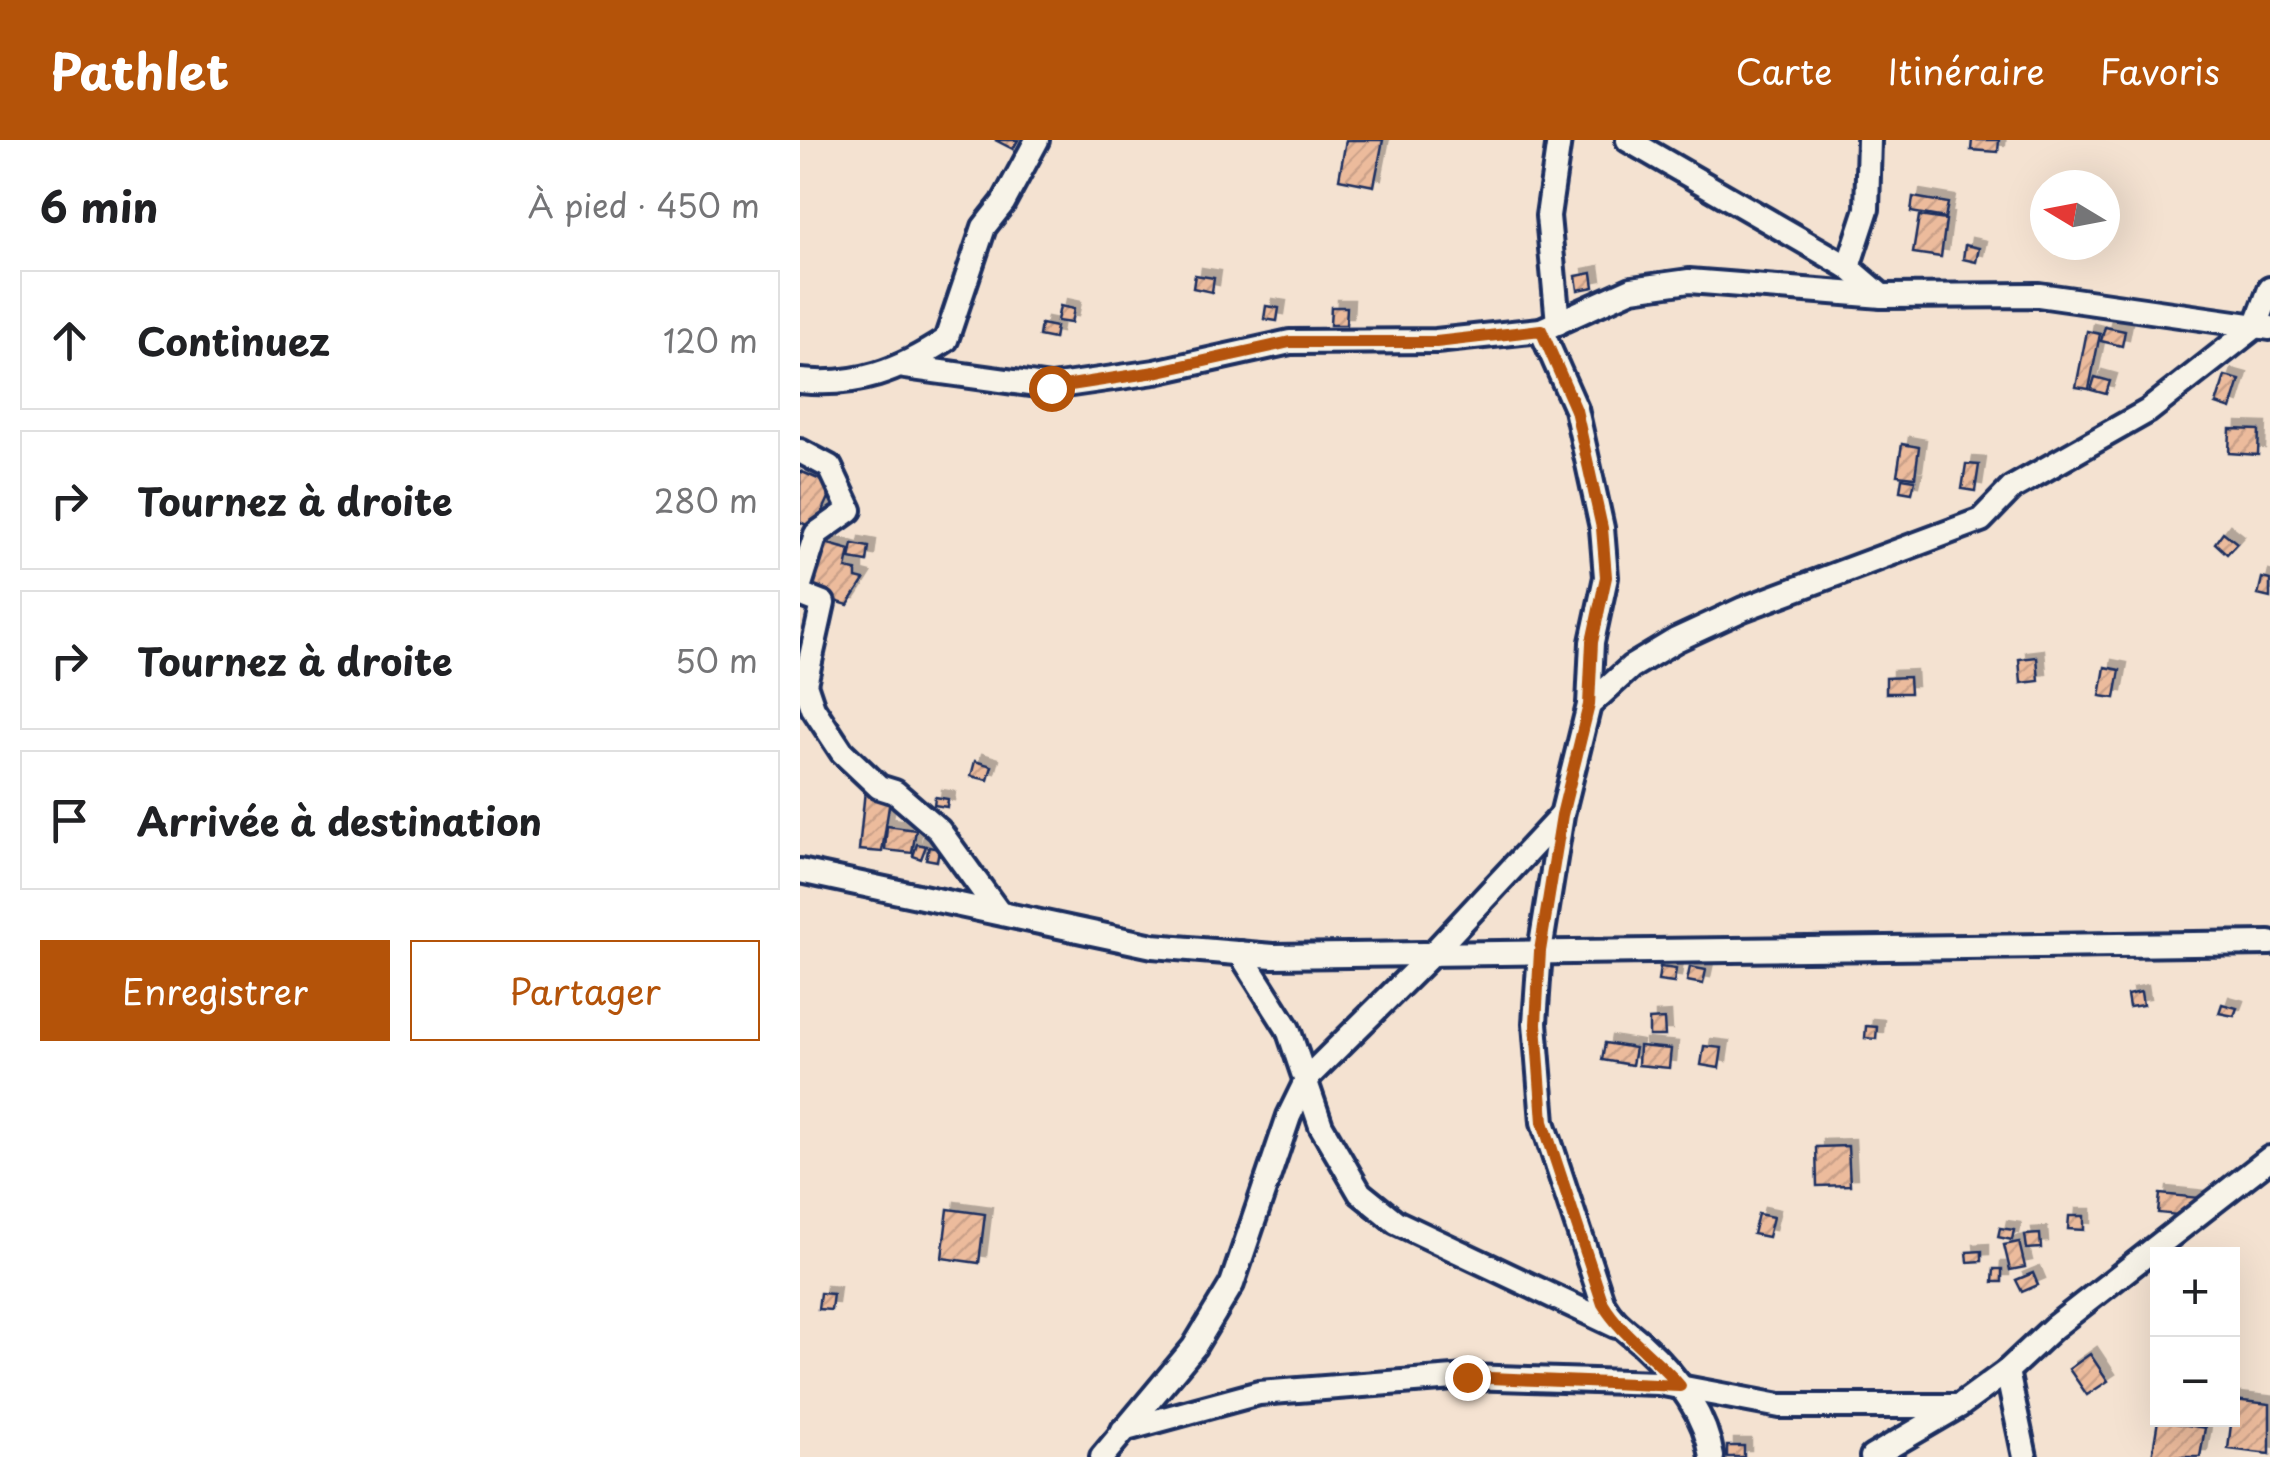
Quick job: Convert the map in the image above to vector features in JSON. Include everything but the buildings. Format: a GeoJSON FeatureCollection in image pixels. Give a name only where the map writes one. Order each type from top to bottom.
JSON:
{"type":"FeatureCollection","features":[{"type":"Feature","properties":{"kind":"street"},"geometry":{"type":"LineString","coordinates":[[800,380],[825,384],[884,375],[905,367],[946,340],[967,288],[984,227],[1003,203],[1037,140]]}},
{"type":"Feature","properties":{"kind":"street"},"geometry":{"type":"LineString","coordinates":[[1559,140],[1548,216],[1550,327],[1576,410],[1602,528],[1606,577],[1592,642],[1589,705],[1562,815],[1540,951],[1536,1024],[1543,1122],[1603,1304],[1616,1326]]}},
{"type":"Feature","properties":{"kind":"street"},"geometry":{"type":"LineString","coordinates":[[1628,140],[1848,267],[1882,296]]}},
{"type":"Feature","properties":{"kind":"street"},"geometry":{"type":"LineString","coordinates":[[1848,267],[1867,209],[1869,140]]}},
{"type":"Feature","properties":{"kind":"street"},"geometry":{"type":"LineString","coordinates":[[905,367],[1051,388],[1155,372],[1290,342],[1436,342],[1550,327],[1632,289],[1689,282],[1882,296],[2039,294],[2263,327]]}},
{"type":"Feature","properties":{"kind":"street"},"geometry":{"type":"LineString","coordinates":[[1589,705],[1632,667],[1676,640],[1744,609],[1981,520],[2012,488],[2148,411],[2263,327],[2270,289]]}},
{"type":"Feature","properties":{"kind":"street"},"geometry":{"type":"LineString","coordinates":[[800,450],[830,467],[850,510],[816,534],[800,584]]}},
{"type":"Feature","properties":{"kind":"street"},"geometry":{"type":"LineString","coordinates":[[800,594],[824,604],[805,684],[813,708],[842,752],[878,786],[895,792],[939,830],[998,910]]}},
{"type":"Feature","properties":{"kind":"street"},"geometry":{"type":"LineString","coordinates":[[1102,1457],[1194,1346],[1232,1284],[1289,1116],[1308,1077],[1433,953],[1562,815]]}},
{"type":"Feature","properties":{"kind":"street"},"geometry":{"type":"LineString","coordinates":[[800,871],[998,910],[1153,946],[1240,953],[2270,943]]}},
{"type":"Feature","properties":{"kind":"street"},"geometry":{"type":"LineString","coordinates":[[1240,953],[1288,1029],[1322,1126],[1360,1194],[1396,1222],[1616,1326],[1640,1342],[1695,1405],[1712,1457]]}},
{"type":"Feature","properties":{"kind":"street"},"geometry":{"type":"LineString","coordinates":[[1872,1457],[1959,1406],[2007,1371],[2054,1327],[2270,1158]]}},
{"type":"Feature","properties":{"kind":"street"},"geometry":{"type":"LineString","coordinates":[[2007,1371],[2024,1457]]}},
{"type":"Feature","properties":{"kind":"street"},"geometry":{"type":"LineString","coordinates":[[1124,1430],[1260,1393],[1467,1377],[1680,1386],[1780,1406],[1959,1406]]}},
{"type":"Feature","properties":{"kind":"route"},"geometry":{"type":"LineString","coordinates":[[1051,388],[1155,372],[1290,342],[1436,342],[1541,330],[1576,410],[1602,528],[1606,577],[1592,642],[1589,705],[1562,815],[1540,951],[1536,1024],[1543,1122],[1559,1181],[1603,1304],[1616,1326],[1640,1342],[1680,1386],[1467,1377]]}}]}
